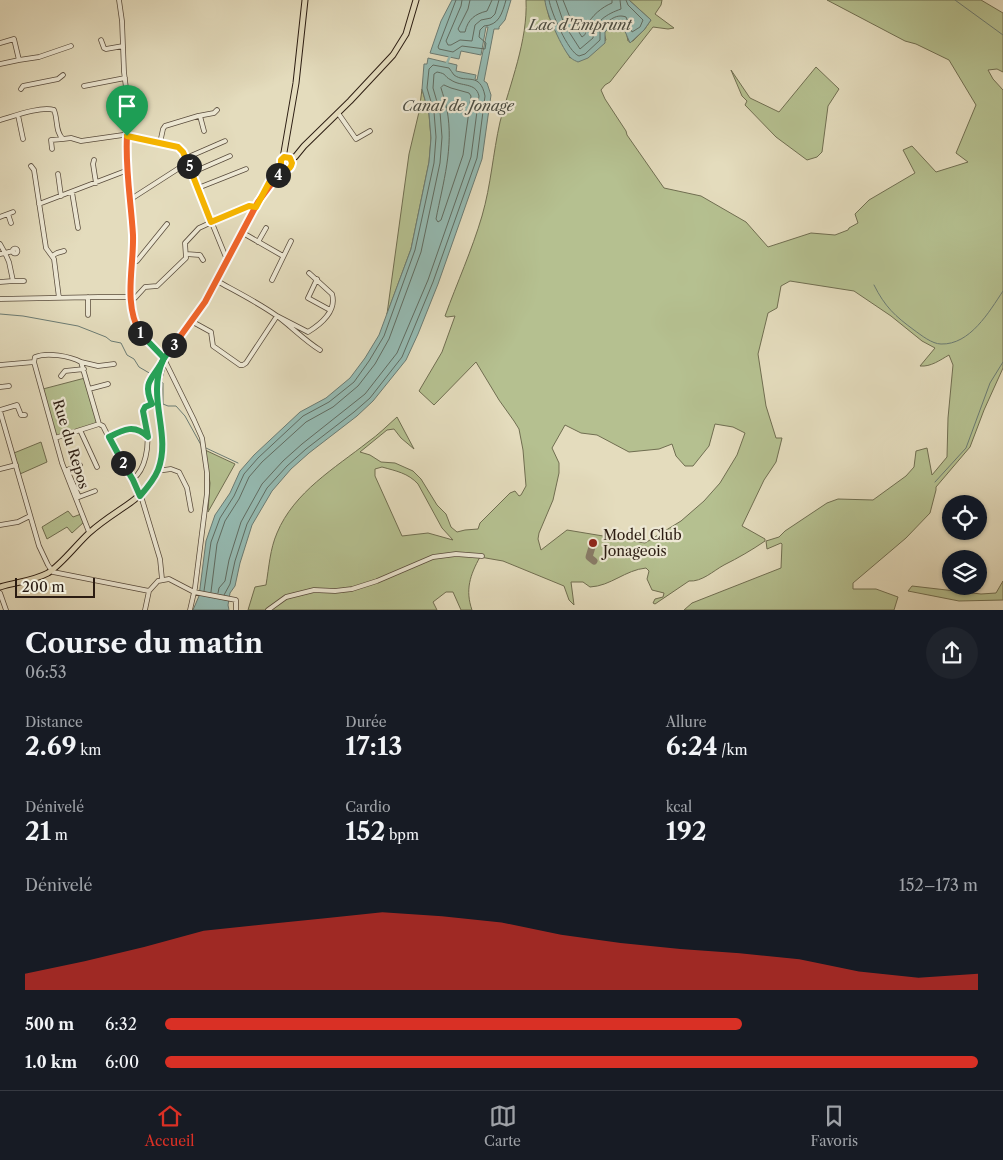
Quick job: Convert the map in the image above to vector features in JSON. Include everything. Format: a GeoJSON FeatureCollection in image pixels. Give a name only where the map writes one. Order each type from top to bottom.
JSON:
{"type":"FeatureCollection","features":[{"type":"Feature","properties":{"kind":"main road"},"geometry":{"type":"LineString","coordinates":[[0,588],[37,577],[52,570],[89,532],[140,496],[157,471],[162,442],[156,390],[163,360],[217,281],[272,177],[282,168],[289,168],[286,143],[296,83],[305,0]]}},
{"type":"Feature","properties":{"kind":"main road"},"geometry":{"type":"LineString","coordinates":[[282,168],[280,162],[296,157],[393,55],[406,34],[416,0]]}},
{"type":"Feature","properties":{"kind":"street"},"geometry":{"type":"LineString","coordinates":[[119,0],[129,116],[127,136],[133,238],[131,298],[133,317],[139,332],[163,360],[202,438],[207,473],[207,487],[194,592],[190,610]]}},
{"type":"Feature","properties":{"kind":"street"},"geometry":{"type":"LineString","coordinates":[[0,43],[14,39],[19,60]]}},
{"type":"Feature","properties":{"kind":"street"},"geometry":{"type":"LineString","coordinates":[[101,40],[106,49],[123,46]]}},
{"type":"Feature","properties":{"kind":"street"},"geometry":{"type":"LineString","coordinates":[[0,64],[39,57],[71,46]]}},
{"type":"Feature","properties":{"kind":"street"},"geometry":{"type":"LineString","coordinates":[[20,89],[23,86],[58,79],[63,76]]}},
{"type":"Feature","properties":{"kind":"street"},"geometry":{"type":"LineString","coordinates":[[84,86],[125,78]]}},
{"type":"Feature","properties":{"kind":"street"},"geometry":{"type":"LineString","coordinates":[[0,120],[33,111],[52,109],[56,114],[59,134],[62,138]]}},
{"type":"Feature","properties":{"kind":"street"},"geometry":{"type":"LineString","coordinates":[[160,143],[165,126],[214,113],[217,110]]}},
{"type":"Feature","properties":{"kind":"street"},"geometry":{"type":"LineString","coordinates":[[338,112],[356,140],[370,131]]}},
{"type":"Feature","properties":{"kind":"street"},"geometry":{"type":"LineString","coordinates":[[18,115],[23,138]]}},
{"type":"Feature","properties":{"kind":"street"},"geometry":{"type":"LineString","coordinates":[[200,116],[204,131]]}},
{"type":"Feature","properties":{"kind":"street"},"geometry":{"type":"LineString","coordinates":[[52,149],[50,140],[62,138],[82,140],[127,136],[178,147],[181,149],[186,160],[225,255],[229,259]]}},
{"type":"Feature","properties":{"kind":"street"},"geometry":{"type":"LineString","coordinates":[[131,198],[186,160],[226,141]]}},
{"type":"Feature","properties":{"kind":"street"},"geometry":{"type":"LineString","coordinates":[[191,172],[230,156]]}},
{"type":"Feature","properties":{"kind":"street"},"geometry":{"type":"LineString","coordinates":[[94,160],[96,183]]}},
{"type":"Feature","properties":{"kind":"street"},"geometry":{"type":"LineString","coordinates":[[32,166],[46,248],[54,260],[59,298]]}},
{"type":"Feature","properties":{"kind":"street"},"geometry":{"type":"LineString","coordinates":[[198,188],[246,169]]}},
{"type":"Feature","properties":{"kind":"street"},"geometry":{"type":"LineString","coordinates":[[39,204],[128,170]]}},
{"type":"Feature","properties":{"kind":"street"},"geometry":{"type":"LineString","coordinates":[[58,174],[61,196]]}},
{"type":"Feature","properties":{"kind":"street"},"geometry":{"type":"LineString","coordinates":[[72,192],[78,228]]}},
{"type":"Feature","properties":{"kind":"street"},"geometry":{"type":"LineString","coordinates":[[0,299],[135,298],[145,287],[160,284],[186,258],[185,243],[199,228],[249,206],[257,205]]}},
{"type":"Feature","properties":{"kind":"street"},"geometry":{"type":"LineString","coordinates":[[0,217],[13,212]]}},
{"type":"Feature","properties":{"kind":"street"},"geometry":{"type":"LineString","coordinates":[[8,214],[11,223]]}},
{"type":"Feature","properties":{"kind":"street"},"geometry":{"type":"LineString","coordinates":[[132,263],[138,261],[168,224]]}},
{"type":"Feature","properties":{"kind":"street"},"geometry":{"type":"LineString","coordinates":[[258,242],[266,228]]}},
{"type":"Feature","properties":{"kind":"street"},"geometry":{"type":"LineString","coordinates":[[242,233],[283,256]]}},
{"type":"Feature","properties":{"kind":"street"},"geometry":{"type":"LineString","coordinates":[[272,280],[291,242]]}},
{"type":"Feature","properties":{"kind":"street"},"geometry":{"type":"LineString","coordinates":[[0,244],[9,262],[13,281]]}},
{"type":"Feature","properties":{"kind":"street"},"geometry":{"type":"LineString","coordinates":[[0,254],[13,251]]}},
{"type":"Feature","properties":{"kind":"street"},"geometry":{"type":"LineString","coordinates":[[52,256],[64,251]]}},
{"type":"Feature","properties":{"kind":"street"},"geometry":{"type":"LineString","coordinates":[[186,254],[200,255],[203,260]]}},
{"type":"Feature","properties":{"kind":"street"},"geometry":{"type":"LineString","coordinates":[[217,281],[290,322],[292,325],[308,332],[324,320],[333,302],[332,294],[309,273]]}},
{"type":"Feature","properties":{"kind":"street"},"geometry":{"type":"LineString","coordinates":[[317,279],[308,298],[330,310]]}},
{"type":"Feature","properties":{"kind":"street"},"geometry":{"type":"LineString","coordinates":[[0,282],[24,281]]}},
{"type":"Feature","properties":{"kind":"street"},"geometry":{"type":"LineString","coordinates":[[88,297],[88,314]]}},
{"type":"Feature","properties":{"kind":"street"},"geometry":{"type":"LineString","coordinates":[[191,321],[211,332],[213,346],[243,365],[277,316]]}},
{"type":"Feature","properties":{"kind":"street"},"geometry":{"type":"LineString","coordinates":[[277,316],[320,350]]}},
{"type":"Feature","properties":{"kind":"street"},"geometry":{"type":"LineString","coordinates":[[0,365],[34,362],[35,357],[38,356],[59,356],[98,366],[114,364]]}},
{"type":"Feature","properties":{"kind":"street"},"geometry":{"type":"LineString","coordinates":[[158,409],[152,404],[149,397],[148,384],[163,360]]}},
{"type":"Feature","properties":{"kind":"street","name":"Rue du Repos"},"geometry":{"type":"LineString","coordinates":[[34,362],[55,438],[89,532]]}},
{"type":"Feature","properties":{"kind":"street"},"geometry":{"type":"LineString","coordinates":[[82,362],[99,424],[103,426],[140,496],[160,559],[162,579]]}},
{"type":"Feature","properties":{"kind":"street"},"geometry":{"type":"LineString","coordinates":[[61,376],[65,371],[84,369]]}},
{"type":"Feature","properties":{"kind":"street"},"geometry":{"type":"LineString","coordinates":[[89,389],[108,384]]}},
{"type":"Feature","properties":{"kind":"street"},"geometry":{"type":"LineString","coordinates":[[0,387],[9,386]]}},
{"type":"Feature","properties":{"kind":"street"},"geometry":{"type":"LineString","coordinates":[[133,480],[138,476],[146,458],[148,437],[143,411],[145,407],[152,404]]}},
{"type":"Feature","properties":{"kind":"street"},"geometry":{"type":"LineString","coordinates":[[25,415],[22,416],[17,405],[0,410],[2,424],[39,546],[52,570],[149,591]]}},
{"type":"Feature","properties":{"kind":"street"},"geometry":{"type":"LineString","coordinates":[[55,438],[99,424]]}},
{"type":"Feature","properties":{"kind":"street"},"geometry":{"type":"LineString","coordinates":[[109,437],[132,428],[148,437]]}},
{"type":"Feature","properties":{"kind":"street"},"geometry":{"type":"LineString","coordinates":[[80,430],[97,467]]}},
{"type":"Feature","properties":{"kind":"street"},"geometry":{"type":"LineString","coordinates":[[0,469],[16,465]]}},
{"type":"Feature","properties":{"kind":"street"},"geometry":{"type":"LineString","coordinates":[[66,470],[80,465]]}},
{"type":"Feature","properties":{"kind":"street"},"geometry":{"type":"LineString","coordinates":[[157,471],[171,469],[179,472],[186,488],[191,510]]}},
{"type":"Feature","properties":{"kind":"street"},"geometry":{"type":"LineString","coordinates":[[77,498],[95,491]]}},
{"type":"Feature","properties":{"kind":"street"},"geometry":{"type":"LineString","coordinates":[[0,525],[18,522],[30,516]]}},
{"type":"Feature","properties":{"kind":"street"},"geometry":{"type":"LineString","coordinates":[[268,610],[286,597],[314,590],[335,591],[352,589],[433,557],[456,554],[482,556]]}},
{"type":"Feature","properties":{"kind":"street"},"geometry":{"type":"LineString","coordinates":[[162,579],[175,581],[194,592],[236,600],[236,608]]}},
{"type":"Feature","properties":{"kind":"street"},"geometry":{"type":"LineString","coordinates":[[146,610],[149,591],[162,579]]}},
{"type":"Feature","properties":{"kind":"street"},"geometry":{"type":"LineString","coordinates":[[0,588],[6,610]]}},
{"type":"Feature","properties":{"kind":"green space"},"geometry":{"type":"Polygon","coordinates":[[[526,0],[545,0],[549,17],[570,58],[606,40],[604,33],[618,21],[624,21],[628,41],[633,41],[651,20],[629,0],[662,0],[655,14],[674,28],[653,27],[610,82],[601,90],[627,135],[664,188],[701,196],[746,222],[768,247],[811,233],[835,235],[848,230],[858,223],[855,214],[869,200],[915,173],[903,150],[912,146],[936,172],[968,162],[956,153],[976,105],[949,60],[916,44],[905,41],[827,0],[981,0],[1003,13],[1003,72],[997,69],[988,70],[1003,90],[1003,368],[970,447],[936,487],[930,513],[906,538],[853,583],[853,589],[876,589],[898,597],[894,610],[684,610],[692,603],[781,568],[782,544],[767,549],[766,541],[779,537],[827,503],[838,499],[873,500],[906,476],[914,467],[916,451],[927,448],[932,475],[947,457],[948,418],[953,365],[949,355],[932,364],[920,366],[935,348],[922,341],[891,316],[854,291],[790,281],[781,286],[777,308],[768,313],[758,354],[766,406],[776,438],[782,438],[776,462],[764,480],[742,526],[765,539],[765,541],[750,551],[703,578],[689,581],[655,604],[653,603],[655,599],[663,597],[664,593],[652,590],[647,579],[649,571],[646,568],[638,569],[598,586],[590,587],[583,582],[571,582],[574,605],[569,600],[564,586],[503,561],[480,557],[469,589],[472,610],[461,610],[453,592],[446,592],[433,602],[437,610],[248,610],[255,587],[266,585],[270,558],[277,533],[284,518],[294,505],[316,482],[397,417],[414,449],[394,429],[387,430],[360,452],[370,455],[381,462],[395,463],[413,471],[421,479],[437,505],[446,514],[451,527],[457,532],[478,529],[480,523],[510,493],[515,491],[519,496],[526,486],[519,429],[476,362],[434,405],[419,391],[442,352],[455,316],[445,316],[482,216],[488,193],[500,122],[518,62],[526,15],[526,0]],[[715,424],[709,446],[693,466],[685,466],[676,456],[672,444],[659,449],[629,452],[597,435],[581,433],[565,425],[552,448],[559,463],[559,473],[553,500],[539,533],[538,539],[541,550],[567,530],[645,543],[681,521],[704,501],[720,483],[737,455],[745,433],[733,427],[715,424]],[[382,467],[375,469],[375,476],[402,536],[428,533],[453,540],[442,528],[418,484],[406,475],[382,467]]]}},
{"type":"Feature","properties":{"kind":"green space"},"geometry":{"type":"Polygon","coordinates":[[[816,67],[839,89],[828,106],[822,152],[817,157],[807,160],[776,137],[745,105],[747,101],[742,96],[731,70],[750,98],[779,112],[816,67]]]}},
{"type":"Feature","properties":{"kind":"green space"},"geometry":{"type":"Polygon","coordinates":[[[422,89],[429,114],[431,138],[429,162],[411,249],[387,314],[409,154],[419,112],[422,89]]]}},
{"type":"Feature","properties":{"kind":"green space"},"geometry":{"type":"Polygon","coordinates":[[[85,378],[98,423],[58,436],[55,435],[43,389],[85,378]]]}},
{"type":"Feature","properties":{"kind":"green space"},"geometry":{"type":"Polygon","coordinates":[[[41,442],[47,462],[20,474],[14,453],[41,442]]]}},
{"type":"Feature","properties":{"kind":"green space"},"geometry":{"type":"Polygon","coordinates":[[[205,450],[235,464],[208,512],[210,483],[205,450]]]}},
{"type":"Feature","properties":{"kind":"green space"},"geometry":{"type":"Polygon","coordinates":[[[68,511],[73,517],[81,514],[84,522],[72,533],[67,527],[47,539],[42,527],[68,511]]]}},
{"type":"Feature","properties":{"kind":"green space"},"geometry":{"type":"Polygon","coordinates":[[[1003,581],[1003,600],[959,601],[908,591],[912,586],[942,589],[942,595],[987,595],[996,593],[1003,581]]]}},
{"type":"Feature","properties":{"kind":"water","name":"Canal de Jonage"},"geometry":{"type":"Polygon","coordinates":[[[452,0],[511,0],[505,20],[499,29],[494,29],[484,81],[487,83],[491,95],[482,159],[438,284],[418,334],[406,360],[373,401],[291,469],[272,491],[252,525],[235,586],[230,593],[229,610],[193,610],[199,596],[206,541],[215,515],[230,493],[240,471],[254,455],[300,412],[326,398],[350,378],[379,335],[411,249],[429,162],[431,138],[429,114],[422,89],[424,64],[427,64],[428,58],[457,65],[456,71],[476,75],[475,79],[477,80],[488,27],[486,27],[481,55],[461,51],[459,59],[430,53],[441,21],[452,0]]]}},
{"type":"Feature","properties":{"kind":"water","name":"Lac d'Emprunt"},"geometry":{"type":"Polygon","coordinates":[[[545,0],[629,0],[651,20],[644,30],[630,43],[624,29],[624,21],[615,22],[605,32],[605,43],[588,58],[578,62],[572,59],[559,39],[548,13],[545,0]]]}},
{"type":"Feature","properties":{"kind":"waterway"},"geometry":{"type":"LineString","coordinates":[[955,0],[1003,35]]}},
{"type":"Feature","properties":{"kind":"waterway","name":"Canal de Jonage"},"geometry":{"type":"LineString","coordinates":[[446,65],[451,54]]}},
{"type":"Feature","properties":{"kind":"waterway"},"geometry":{"type":"LineString","coordinates":[[874,285],[886,305],[901,320],[927,339],[941,344],[951,343],[970,333],[978,326],[1003,291]]}},
{"type":"Feature","properties":{"kind":"waterway"},"geometry":{"type":"LineString","coordinates":[[0,314],[23,316],[78,326],[106,337],[111,341],[121,343],[127,355],[134,359],[139,367],[151,374]]}},
{"type":"Feature","properties":{"kind":"waterway"},"geometry":{"type":"LineString","coordinates":[[935,482],[966,448],[990,383],[1003,362]]}},
{"type":"Feature","properties":{"kind":"waterway"},"geometry":{"type":"LineString","coordinates":[[161,382],[163,383],[163,404],[176,406],[185,416],[201,445]]}},
{"type":"Feature","properties":{"kind":"waterway"},"geometry":{"type":"LineString","coordinates":[[206,448],[238,463]]}},
{"type":"Feature","properties":{"kind":"taxiway"},"geometry":{"type":"LineString","coordinates":[[592,547],[589,557],[594,561]]}},
{"type":"Feature","properties":{"kind":"place","name":"Model Club Jonageois"},"geometry":{"type":"Point","coordinates":[593,543]}},
{"type":"Feature","properties":{"kind":"route"},"geometry":{"type":"LineString","coordinates":[[127,136],[133,238],[132,308],[139,332],[164,358],[148,384],[147,389],[152,404],[145,407],[143,411],[148,437],[144,433],[132,428],[109,437],[140,496],[150,484],[157,471],[162,450],[156,390],[164,358],[205,302],[229,259],[256,207],[258,202],[280,172],[290,168],[292,163],[290,158],[284,157],[282,159],[280,162],[281,166],[272,177],[258,202],[256,207],[252,205],[211,222],[181,149],[127,136]]}}]}
